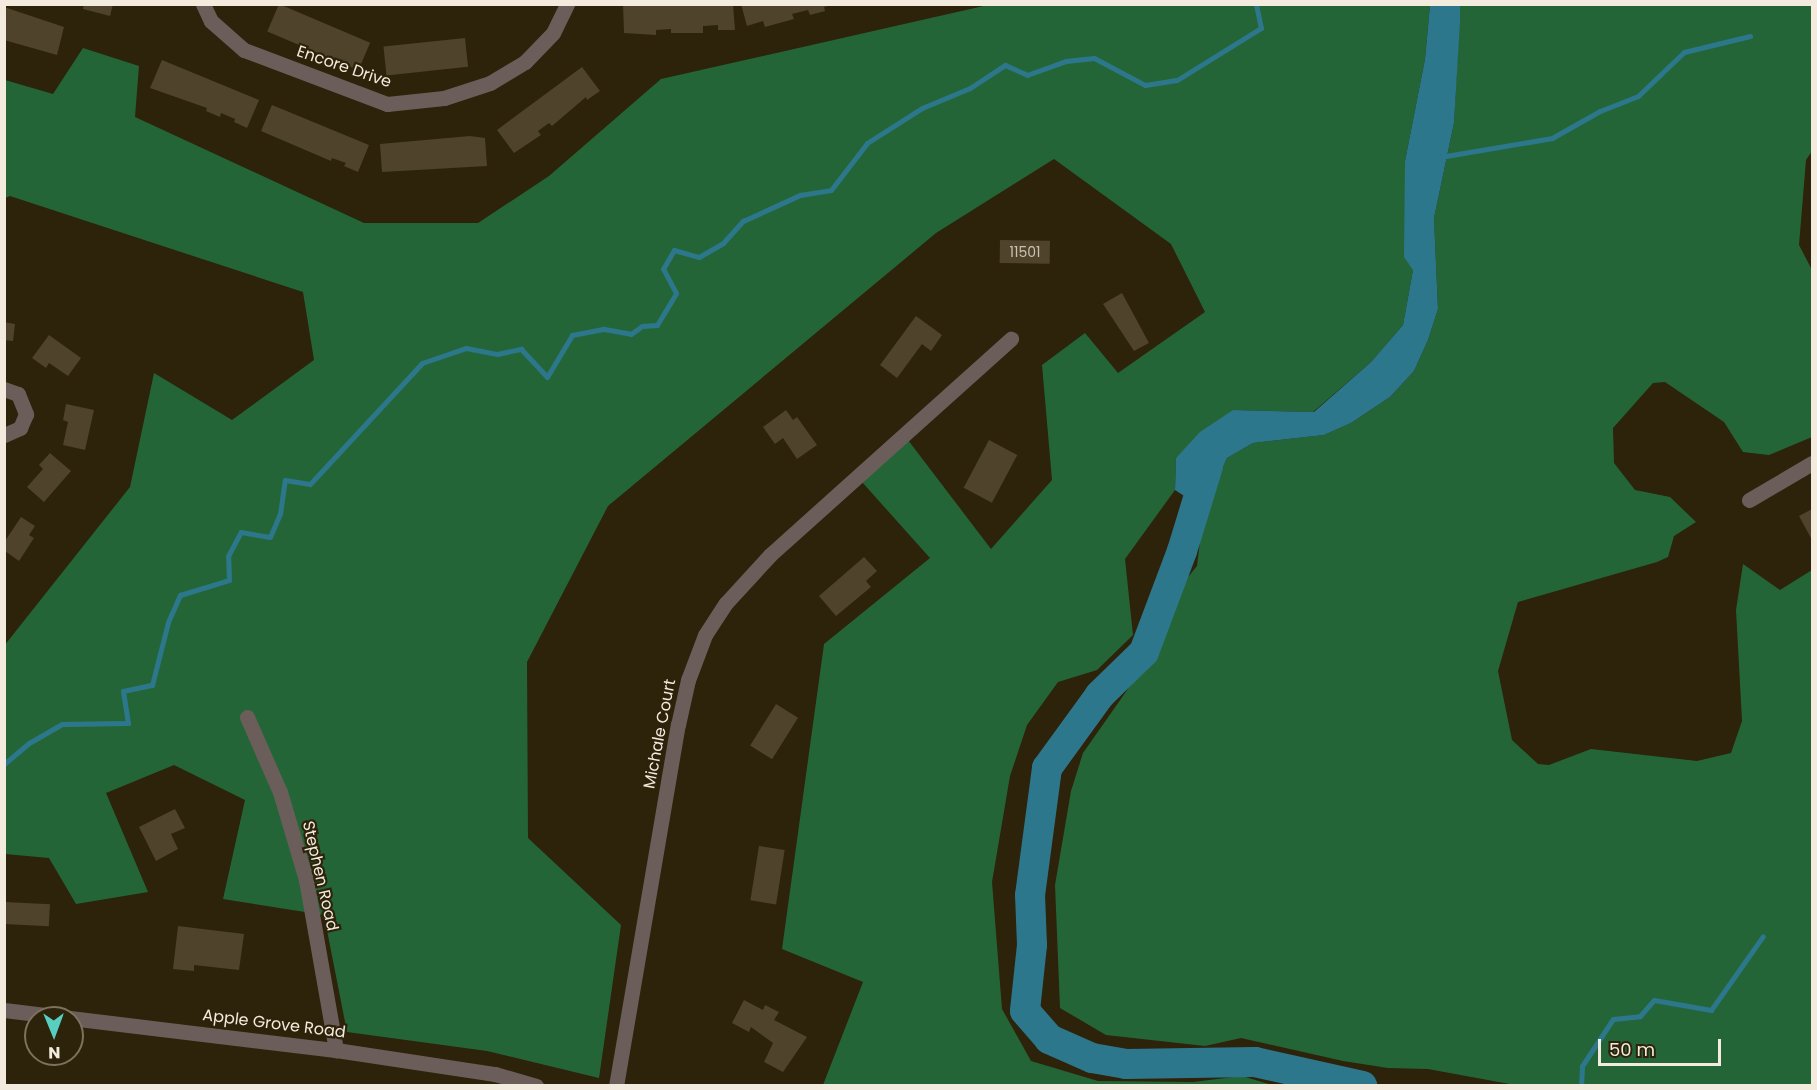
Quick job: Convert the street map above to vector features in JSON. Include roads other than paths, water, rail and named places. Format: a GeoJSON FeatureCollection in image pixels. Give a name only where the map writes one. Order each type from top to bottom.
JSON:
{"type":"FeatureCollection","features":[{"type":"Feature","properties":{"kind":"street","name":"Encore Drive"},"geometry":{"type":"LineString","coordinates":[[203,4],[211,21],[244,50],[387,104],[444,98],[490,83],[525,62],[554,33],[567,4]]}},
{"type":"Feature","properties":{"kind":"street","name":"Michale Court"},"geometry":{"type":"LineString","coordinates":[[616,1086],[678,725],[688,680],[705,635],[726,603],[770,555],[1011,339]]}},
{"type":"Feature","properties":{"kind":"street"},"geometry":{"type":"LineString","coordinates":[[4,389],[18,394],[26,414],[20,428],[4,435]]}},
{"type":"Feature","properties":{"kind":"street"},"geometry":{"type":"LineString","coordinates":[[1749,500],[1812,463]]}},
{"type":"Feature","properties":{"kind":"street","name":"Stephen Road"},"geometry":{"type":"LineString","coordinates":[[247,717],[280,792],[306,880],[336,1050]]}},
{"type":"Feature","properties":{"kind":"street","name":"Apple Grove Road"},"geometry":{"type":"LineString","coordinates":[[4,1010],[336,1050],[495,1074],[536,1086]]}},
{"type":"Feature","properties":{"kind":"water"},"geometry":{"type":"Polygon","coordinates":[[[1430,5],[1460,5],[1460,22],[1454,123],[1434,218],[1438,309],[1428,340],[1414,371],[1390,397],[1351,423],[1324,435],[1253,443],[1227,458],[1204,509],[1175,490],[1176,458],[1200,432],[1233,410],[1314,412],[1371,362],[1403,325],[1413,270],[1404,257],[1405,161],[1425,59],[1430,5]]]}},
{"type":"Feature","properties":{"kind":"waterway"},"geometry":{"type":"LineString","coordinates":[[4,764],[29,743],[62,724],[128,723],[123,691],[152,685],[168,622],[180,595],[229,580],[228,556],[241,532],[270,537],[280,514],[285,480],[310,484],[422,363],[466,348],[497,354],[521,349],[547,377],[572,335],[604,329],[631,334],[642,326],[657,325],[676,293],[663,269],[674,250],[699,257],[723,243],[743,221],[800,195],[831,190],[867,143],[922,108],[970,88],[1005,65],[1027,75],[1066,61],[1094,58],[1145,85],[1177,80],[1261,28],[1256,4]]}},
{"type":"Feature","properties":{"kind":"waterway"},"geometry":{"type":"LineString","coordinates":[[1440,157],[1552,138],[1600,111],[1638,96],[1684,52],[1750,36]]}},
{"type":"Feature","properties":{"kind":"waterway"},"geometry":{"type":"LineString","coordinates":[[1208,466],[1182,551],[1144,652],[1100,695],[1047,768],[1030,895],[1032,945],[1025,1011],[1049,1039],[1092,1058],[1126,1064],[1255,1062],[1362,1086]]}},
{"type":"Feature","properties":{"kind":"waterway"},"geometry":{"type":"LineString","coordinates":[[1581,1086],[1582,1066],[1613,1019],[1640,1016],[1654,1000],[1711,1010],[1763,936]]}}]}
